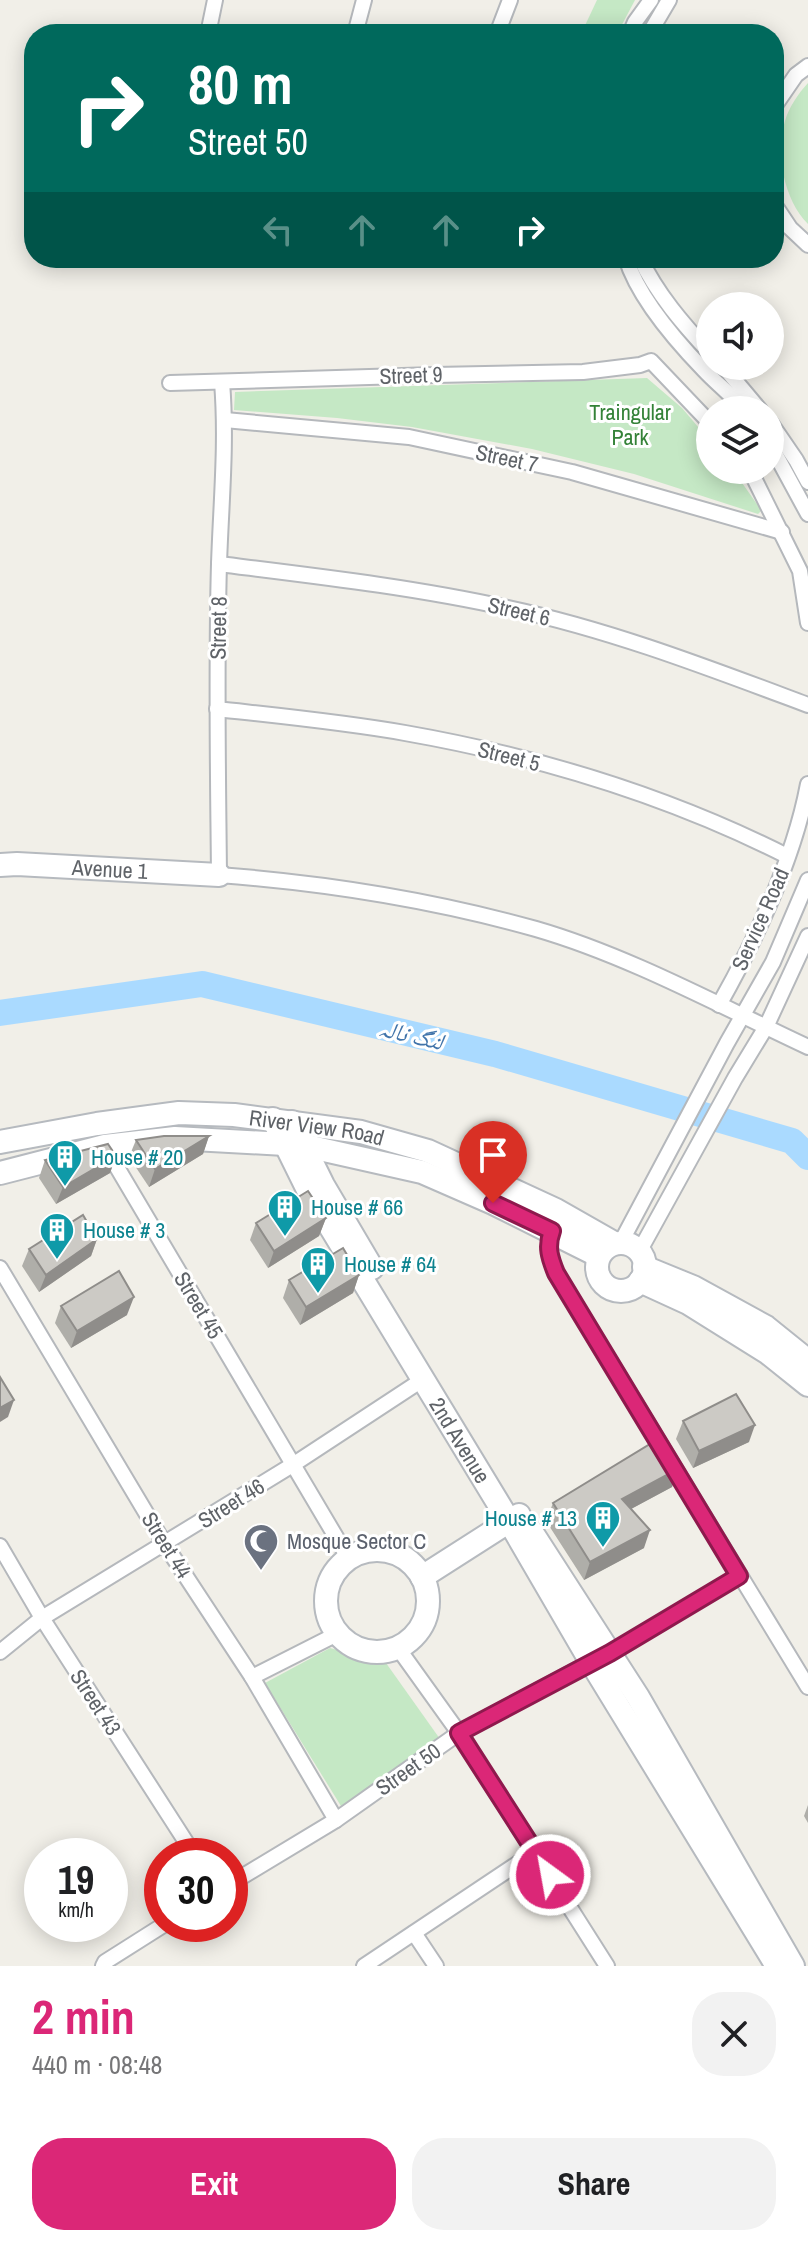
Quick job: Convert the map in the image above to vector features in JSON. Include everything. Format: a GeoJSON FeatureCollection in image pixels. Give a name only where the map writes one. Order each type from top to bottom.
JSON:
{"type":"FeatureCollection","features":[{"type":"Feature","properties":{"kind":"street"},"geometry":{"type":"LineString","coordinates":[[210,24],[215,0]]}},
{"type":"Feature","properties":{"kind":"street"},"geometry":{"type":"LineString","coordinates":[[358,24],[364,0]]}},
{"type":"Feature","properties":{"kind":"street"},"geometry":{"type":"LineString","coordinates":[[501,24],[510,0]]}},
{"type":"Feature","properties":{"kind":"street"},"geometry":{"type":"LineString","coordinates":[[634,24],[651,0]]}},
{"type":"Feature","properties":{"kind":"street"},"geometry":{"type":"LineString","coordinates":[[655,24],[669,0]]}},
{"type":"Feature","properties":{"kind":"street"},"geometry":{"type":"LineString","coordinates":[[784,92],[796,75],[808,66]]}},
{"type":"Feature","properties":{"kind":"street"},"geometry":{"type":"LineString","coordinates":[[784,219],[808,245]]}},
{"type":"Feature","properties":{"kind":"street"},"geometry":{"type":"LineString","coordinates":[[629,268],[662,323],[730,396]]}},
{"type":"Feature","properties":{"kind":"street"},"geometry":{"type":"LineString","coordinates":[[645,268],[678,318],[696,338]]}},
{"type":"Feature","properties":{"kind":"street","name":"Street 9"},"geometry":{"type":"LineString","coordinates":[[170,383],[583,372],[651,361],[696,408]]}},
{"type":"Feature","properties":{"kind":"street"},"geometry":{"type":"LineString","coordinates":[[735,380],[748,396]]}},
{"type":"Feature","properties":{"kind":"street","name":"Street 8"},"geometry":{"type":"LineString","coordinates":[[219,875],[217,709],[225,420],[222,382]]}},
{"type":"Feature","properties":{"kind":"street","name":"Street 7"},"geometry":{"type":"LineString","coordinates":[[225,420],[409,437],[572,472],[782,532]]}},
{"type":"Feature","properties":{"kind":"street"},"geometry":{"type":"LineString","coordinates":[[784,442],[808,482]]}},
{"type":"Feature","properties":{"kind":"street"},"geometry":{"type":"LineString","coordinates":[[784,468],[808,514]]}},
{"type":"Feature","properties":{"kind":"street"},"geometry":{"type":"LineString","coordinates":[[757,484],[800,571],[808,623]]}},
{"type":"Feature","properties":{"kind":"street","name":"Street 6"},"geometry":{"type":"LineString","coordinates":[[219,564],[423,592],[509,608],[687,659],[808,705]]}},
{"type":"Feature","properties":{"kind":"street","name":"Street 5"},"geometry":{"type":"LineString","coordinates":[[217,709],[405,733],[535,762],[594,779],[735,830],[787,856]]}},
{"type":"Feature","properties":{"kind":"street","name":"Service Road"},"geometry":{"type":"LineString","coordinates":[[719,1005],[771,900],[803,812],[808,784]]}},
{"type":"Feature","properties":{"kind":"street","name":"Avenue 1"},"geometry":{"type":"LineString","coordinates":[[0,865],[219,875]]}},
{"type":"Feature","properties":{"kind":"street"},"geometry":{"type":"LineString","coordinates":[[219,875],[283,880],[419,902],[537,930],[621,960],[808,1047]]}},
{"type":"Feature","properties":{"kind":"street"},"geometry":{"type":"LineString","coordinates":[[628,1251],[713,1067],[773,962],[808,880]]}},
{"type":"Feature","properties":{"kind":"street"},"geometry":{"type":"LineString","coordinates":[[628,1251],[766,1027],[808,936]]}},
{"type":"Feature","properties":{"kind":"street","name":"River View Road"},"geometry":{"type":"LineString","coordinates":[[0,1142],[179,1113],[234,1115],[361,1132],[428,1151],[543,1204],[628,1251],[688,1303],[804,1373]]}},
{"type":"Feature","properties":{"kind":"street","name":"2nd Avenue"},"geometry":{"type":"LineString","coordinates":[[282,1121],[308,1190],[422,1380],[514,1518],[600,1658],[777,1966]]}},
{"type":"Feature","properties":{"kind":"street","name":"River View Road"},"geometry":{"type":"LineString","coordinates":[[0,1173],[105,1146],[175,1138],[293,1145],[422,1172],[552,1231],[628,1251]]}},
{"type":"Feature","properties":{"kind":"street","name":"2nd Avenue"},"geometry":{"type":"LineString","coordinates":[[293,1145],[475,1444],[514,1518]]}},
{"type":"Feature","properties":{"kind":"street","name":"Street 45"},"geometry":{"type":"LineString","coordinates":[[105,1146],[349,1559]]}},
{"type":"Feature","properties":{"kind":"street"},"geometry":{"type":"LineString","coordinates":[[552,1231],[548,1243],[556,1273],[808,1687]]}},
{"type":"Feature","properties":{"kind":"street","name":"Street 44"},"geometry":{"type":"LineString","coordinates":[[0,1268],[164,1543],[252,1677],[336,1820]]}},
{"type":"Feature","properties":{"kind":"street"},"geometry":{"type":"LineString","coordinates":[[804,1373],[808,1397]]}},
{"type":"Feature","properties":{"kind":"street","name":"Street 46"},"geometry":{"type":"LineString","coordinates":[[0,1652],[42,1618],[294,1464],[422,1380]]}},
{"type":"Feature","properties":{"kind":"street"},"geometry":{"type":"LineString","coordinates":[[422,1577],[514,1518]]}},
{"type":"Feature","properties":{"kind":"street","name":"Street 43"},"geometry":{"type":"LineString","coordinates":[[0,1546],[42,1618],[183,1838]]}},
{"type":"Feature","properties":{"kind":"street"},"geometry":{"type":"LineString","coordinates":[[382,1550],[398,1554],[412,1564],[422,1577],[428,1593],[428,1610],[412,1639],[398,1648],[382,1652],[365,1651],[350,1645],[337,1634],[329,1619],[327,1594],[337,1570],[349,1559],[365,1552],[382,1550]]}},
{"type":"Feature","properties":{"kind":"street","name":"Street 50"},"geometry":{"type":"LineString","coordinates":[[248,1873],[336,1820],[459,1733],[600,1658],[739,1576]]}},
{"type":"Feature","properties":{"kind":"street"},"geometry":{"type":"LineString","coordinates":[[252,1677],[337,1634]]}},
{"type":"Feature","properties":{"kind":"street"},"geometry":{"type":"LineString","coordinates":[[398,1648],[459,1733],[607,1966]]}},
{"type":"Feature","properties":{"kind":"street","name":"2nd Avenue"},"geometry":{"type":"LineString","coordinates":[[600,1658],[638,1697],[793,1966]]}},
{"type":"Feature","properties":{"kind":"street"},"geometry":{"type":"LineString","coordinates":[[364,1966],[535,1852]]}},
{"type":"Feature","properties":{"kind":"street"},"geometry":{"type":"LineString","coordinates":[[414,1933],[436,1966]]}},
{"type":"Feature","properties":{"kind":"street"},"geometry":{"type":"LineString","coordinates":[[104,1964],[144,1938]]}},
{"type":"Feature","properties":{"kind":"green space"},"geometry":{"type":"Polygon","coordinates":[[[597,0],[635,0],[622,24],[586,24],[597,0]]]}},
{"type":"Feature","properties":{"kind":"green space"},"geometry":{"type":"Polygon","coordinates":[[[808,83],[808,224],[793,202],[784,176],[784,127],[794,101],[808,83]]]}},
{"type":"Feature","properties":{"kind":"green space","name":"Traingular Park"},"geometry":{"type":"Polygon","coordinates":[[[647,378],[696,424],[696,484],[743,484],[761,511],[758,514],[634,474],[532,449],[412,427],[234,410],[235,392],[647,378]]]}},
{"type":"Feature","properties":{"kind":"green space"},"geometry":{"type":"Polygon","coordinates":[[[330,1648],[386,1663],[440,1739],[341,1806],[265,1683],[330,1648]]]}},
{"type":"Feature","properties":{"kind":"building"},"geometry":{"type":"Polygon","coordinates":[[[164,1136],[209,1136],[155,1169],[136,1140],[164,1136]]]}},
{"type":"Feature","properties":{"kind":"building"},"geometry":{"type":"Polygon","coordinates":[[[108,1144],[116,1156],[63,1187],[45,1160],[108,1144]]]}},
{"type":"Feature","properties":{"kind":"building"},"geometry":{"type":"Polygon","coordinates":[[[308,1191],[326,1218],[274,1251],[256,1223],[308,1191]]]}},
{"type":"Feature","properties":{"kind":"building"},"geometry":{"type":"Polygon","coordinates":[[[83,1215],[97,1239],[46,1275],[29,1249],[83,1215]]]}},
{"type":"Feature","properties":{"kind":"building"},"geometry":{"type":"Polygon","coordinates":[[[343,1248],[359,1275],[306,1307],[289,1280],[343,1248]]]}},
{"type":"Feature","properties":{"kind":"building"},"geometry":{"type":"Polygon","coordinates":[[[119,1271],[134,1297],[77,1331],[61,1306],[119,1271]]]}},
{"type":"Feature","properties":{"kind":"building"},"geometry":{"type":"Polygon","coordinates":[[[0,1377],[14,1400],[0,1408],[0,1377]]]}},
{"type":"Feature","properties":{"kind":"building"},"geometry":{"type":"Polygon","coordinates":[[[736,1394],[755,1425],[699,1451],[683,1421],[736,1394]]]}},
{"type":"Feature","properties":{"kind":"building"},"geometry":{"type":"Polygon","coordinates":[[[660,1438],[678,1469],[622,1499],[650,1530],[590,1562],[553,1503],[660,1438]]]}},
{"type":"Feature","properties":{"kind":"waterway","name":"لنگ نالہ"},"geometry":{"type":"LineString","coordinates":[[0,1013],[202,984],[495,1054],[792,1141],[808,1157]]}},
{"type":"Feature","properties":{"kind":"place","name":"House # 20"},"geometry":{"type":"Point","coordinates":[65,1188]}},
{"type":"Feature","properties":{"kind":"place","name":"House # 66"},"geometry":{"type":"Point","coordinates":[285,1238]}},
{"type":"Feature","properties":{"kind":"place","name":"House # 3"},"geometry":{"type":"Point","coordinates":[57,1261]}},
{"type":"Feature","properties":{"kind":"place","name":"House # 64"},"geometry":{"type":"Point","coordinates":[318,1295]}},
{"type":"Feature","properties":{"kind":"place","name":"House # 13"},"geometry":{"type":"Point","coordinates":[603,1549]}},
{"type":"Feature","properties":{"kind":"place","name":"Mosque Sector C"},"geometry":{"type":"Point","coordinates":[261,1572]}},
{"type":"Feature","properties":{"kind":"route"},"geometry":{"type":"LineString","coordinates":[[493,1203],[552,1231],[548,1243],[556,1273],[739,1576],[610,1653],[459,1733],[550,1875]]}}]}
